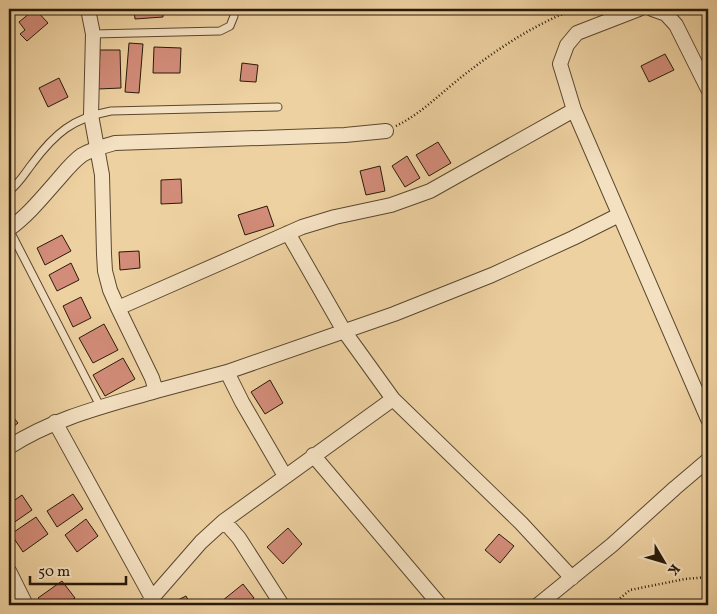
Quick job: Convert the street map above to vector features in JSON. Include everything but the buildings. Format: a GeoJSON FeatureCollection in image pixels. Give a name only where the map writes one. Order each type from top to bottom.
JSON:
{"type":"FeatureCollection","features":[{"type":"Feature","properties":{"kind":"street"},"geometry":{"type":"LineString","coordinates":[[88,9],[93,34],[92,115],[102,175],[106,271],[110,290],[152,378],[156,391]]}},
{"type":"Feature","properties":{"kind":"street"},"geometry":{"type":"LineString","coordinates":[[639,9],[577,33],[566,44],[560,64],[574,110],[708,419]]}},
{"type":"Feature","properties":{"kind":"street"},"geometry":{"type":"LineString","coordinates":[[652,9],[666,14],[676,25],[708,89]]}},
{"type":"Feature","properties":{"kind":"street"},"geometry":{"type":"LineString","coordinates":[[118,308],[317,221],[391,205],[430,191],[574,110]]}},
{"type":"Feature","properties":{"kind":"street"},"geometry":{"type":"LineString","coordinates":[[9,229],[34,207],[70,164],[84,154],[115,143],[345,135],[386,130]]}},
{"type":"Feature","properties":{"kind":"street"},"geometry":{"type":"LineString","coordinates":[[9,448],[22,438],[55,422],[100,406],[227,372],[394,314],[492,275],[556,246],[619,214]]}},
{"type":"Feature","properties":{"kind":"street"},"geometry":{"type":"LineString","coordinates":[[288,233],[344,331],[393,399],[521,523],[572,578]]}},
{"type":"Feature","properties":{"kind":"street"},"geometry":{"type":"LineString","coordinates":[[227,372],[242,402],[285,476]]}},
{"type":"Feature","properties":{"kind":"street"},"geometry":{"type":"LineString","coordinates":[[55,422],[149,602],[201,542],[224,521],[393,399]]}},
{"type":"Feature","properties":{"kind":"street"},"geometry":{"type":"LineString","coordinates":[[313,455],[440,605]]}},
{"type":"Feature","properties":{"kind":"street"},"geometry":{"type":"LineString","coordinates":[[538,605],[612,545],[708,459]]}},
{"type":"Feature","properties":{"kind":"street"},"geometry":{"type":"LineString","coordinates":[[224,521],[239,538],[282,605]]}},
{"type":"Feature","properties":{"kind":"street"},"geometry":{"type":"LineString","coordinates":[[9,571],[26,605]]}},
{"type":"Feature","properties":{"kind":"lane"},"geometry":{"type":"LineString","coordinates":[[93,34],[220,31],[230,26],[234,16],[232,9]]}},
{"type":"Feature","properties":{"kind":"lane"},"geometry":{"type":"LineString","coordinates":[[9,191],[51,141],[72,125],[92,115],[112,111],[278,107]]}},
{"type":"Feature","properties":{"kind":"lane"},"geometry":{"type":"LineString","coordinates":[[9,229],[100,406]]}},
{"type":"Feature","properties":{"kind":"path"},"geometry":{"type":"LineString","coordinates":[[386,130],[412,117],[465,74],[526,33],[557,16],[575,9]]}},
{"type":"Feature","properties":{"kind":"path"},"geometry":{"type":"LineString","coordinates":[[612,605],[630,590],[685,579],[708,577]]}}]}
